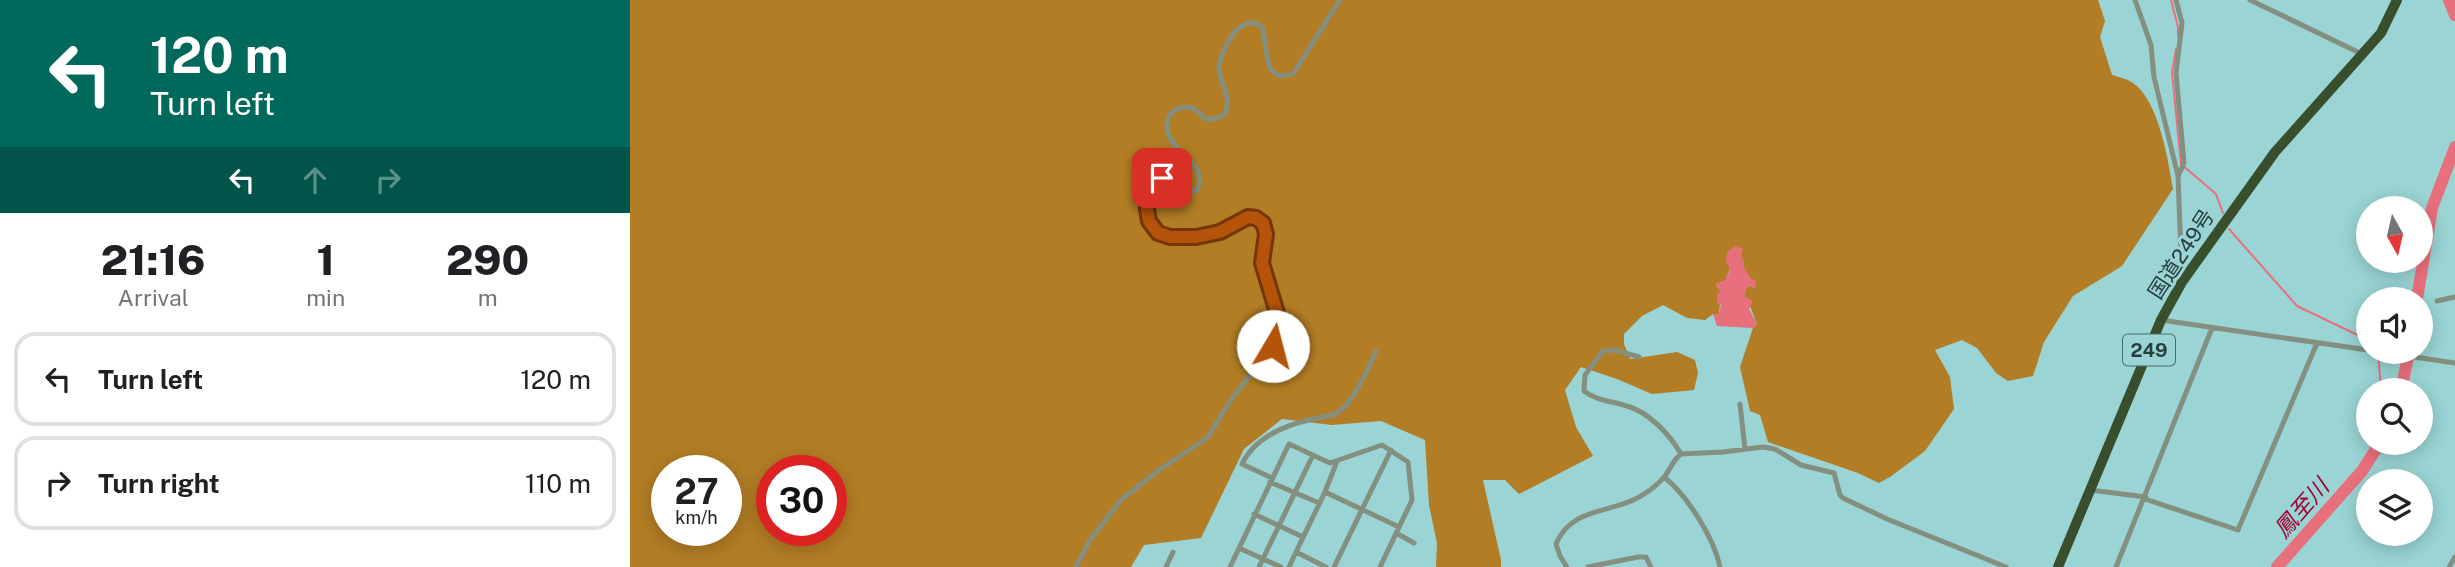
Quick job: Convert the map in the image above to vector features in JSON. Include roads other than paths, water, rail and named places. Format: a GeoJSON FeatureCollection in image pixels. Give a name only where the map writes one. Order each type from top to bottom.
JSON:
{"type":"FeatureCollection","features":[{"type":"Feature","properties":{"kind":"highway","name":"国道249号"},"geometry":{"type":"LineString","coordinates":[[2058,567],[2161,320],[2182,282],[2284,140],[2381,33],[2397,0]]}},
{"type":"Feature","properties":{"kind":"street"},"geometry":{"type":"LineString","coordinates":[[1076,567],[1090,540],[1121,500],[1159,470],[1208,438],[1233,397],[1273,346],[1280,331],[1278,311],[1262,263],[1266,230],[1260,220],[1248,217],[1220,232],[1189,237],[1163,235],[1151,225],[1147,202],[1152,182],[1162,178],[1185,193],[1197,190],[1200,183],[1198,170],[1178,150],[1168,132],[1166,124],[1169,117],[1172,112],[1185,107],[1195,109],[1206,119],[1218,119],[1224,114],[1228,105],[1220,78],[1221,59],[1235,32],[1248,23],[1254,22],[1262,27],[1267,64],[1272,71],[1282,76],[1293,74],[1340,0]]}},
{"type":"Feature","properties":{"kind":"street"},"geometry":{"type":"LineString","coordinates":[[2135,0],[2151,45],[2154,77],[2180,173],[2182,282]]}},
{"type":"Feature","properties":{"kind":"street"},"geometry":{"type":"LineString","coordinates":[[2176,0],[2182,23],[2176,73],[2184,163],[2180,173]]}},
{"type":"Feature","properties":{"kind":"street"},"geometry":{"type":"LineString","coordinates":[[2250,0],[2362,54]]}},
{"type":"Feature","properties":{"kind":"street"},"geometry":{"type":"LineString","coordinates":[[2437,301],[2455,297]]}},
{"type":"Feature","properties":{"kind":"street"},"geometry":{"type":"LineString","coordinates":[[2161,320],[2356,348]]}},
{"type":"Feature","properties":{"kind":"street"},"geometry":{"type":"LineString","coordinates":[[2116,567],[2146,498],[2212,328]]}},
{"type":"Feature","properties":{"kind":"street"},"geometry":{"type":"LineString","coordinates":[[2090,490],[2146,498],[2238,530],[2316,343]]}},
{"type":"Feature","properties":{"kind":"street"},"geometry":{"type":"LineString","coordinates":[[1639,357],[1615,349],[1603,351],[1586,375],[1584,391],[1598,400],[1630,406],[1661,428],[1673,440],[1681,454]]}},
{"type":"Feature","properties":{"kind":"street"},"geometry":{"type":"LineString","coordinates":[[1320,503],[1242,464],[1248,450],[1266,436],[1310,419],[1334,415],[1343,408],[1365,378],[1376,351]]}},
{"type":"Feature","properties":{"kind":"street"},"geometry":{"type":"LineString","coordinates":[[2433,359],[2455,363]]}},
{"type":"Feature","properties":{"kind":"street"},"geometry":{"type":"LineString","coordinates":[[1740,404],[1745,449]]}},
{"type":"Feature","properties":{"kind":"street"},"geometry":{"type":"LineString","coordinates":[[1230,567],[1289,444],[1331,463],[1378,445],[1408,462],[1412,497],[1380,567]]}},
{"type":"Feature","properties":{"kind":"street"},"geometry":{"type":"LineString","coordinates":[[1567,567],[1556,544],[1565,530],[1581,516],[1643,496],[1664,477],[1681,454],[1763,447],[1775,449],[1801,464],[1834,473],[1843,498],[2006,567]]}},
{"type":"Feature","properties":{"kind":"street"},"geometry":{"type":"LineString","coordinates":[[1334,567],[1391,450]]}},
{"type":"Feature","properties":{"kind":"street"},"geometry":{"type":"LineString","coordinates":[[1259,567],[1313,455]]}},
{"type":"Feature","properties":{"kind":"street"},"geometry":{"type":"LineString","coordinates":[[1289,567],[1337,461]]}},
{"type":"Feature","properties":{"kind":"street"},"geometry":{"type":"LineString","coordinates":[[1664,477],[1689,506],[1714,546],[1720,567]]}},
{"type":"Feature","properties":{"kind":"street"},"geometry":{"type":"LineString","coordinates":[[1325,492],[1397,530],[1414,542]]}},
{"type":"Feature","properties":{"kind":"street"},"geometry":{"type":"LineString","coordinates":[[1254,514],[1303,537]]}},
{"type":"Feature","properties":{"kind":"street"},"geometry":{"type":"LineString","coordinates":[[1239,548],[1281,567]]}},
{"type":"Feature","properties":{"kind":"street"},"geometry":{"type":"LineString","coordinates":[[1166,567],[1173,552]]}},
{"type":"Feature","properties":{"kind":"street"},"geometry":{"type":"LineString","coordinates":[[1296,552],[1326,567]]}},
{"type":"Feature","properties":{"kind":"street"},"geometry":{"type":"LineString","coordinates":[[1588,567],[1646,557],[1651,567]]}},
{"type":"Feature","properties":{"kind":"street"},"geometry":{"type":"LineString","coordinates":[[2449,567],[2455,557]]}},
{"type":"Feature","properties":{"kind":"waterway"},"geometry":{"type":"LineString","coordinates":[[2171,0],[2178,37]]}},
{"type":"Feature","properties":{"kind":"waterway","name":"鳳至川"},"geometry":{"type":"LineString","coordinates":[[2449,0],[2455,15]]}},
{"type":"Feature","properties":{"kind":"waterway"},"geometry":{"type":"LineString","coordinates":[[2176,49],[2172,72],[2181,164],[2216,194],[2223,213]]}},
{"type":"Feature","properties":{"kind":"waterway","name":"鳳至川"},"geometry":{"type":"LineString","coordinates":[[2419,287],[2432,208],[2455,147]]}},
{"type":"Feature","properties":{"kind":"waterway"},"geometry":{"type":"LineString","coordinates":[[2229,229],[2297,306],[2356,334]]}},
{"type":"Feature","properties":{"kind":"waterway"},"geometry":{"type":"LineString","coordinates":[[2379,364],[2380,378]]}},
{"type":"Feature","properties":{"kind":"waterway","name":"鳳至川"},"geometry":{"type":"LineString","coordinates":[[2404,378],[2406,364]]}},
{"type":"Feature","properties":{"kind":"waterway","name":"鳳至川"},"geometry":{"type":"LineString","coordinates":[[2277,567],[2362,471],[2372,455]]}}]}
